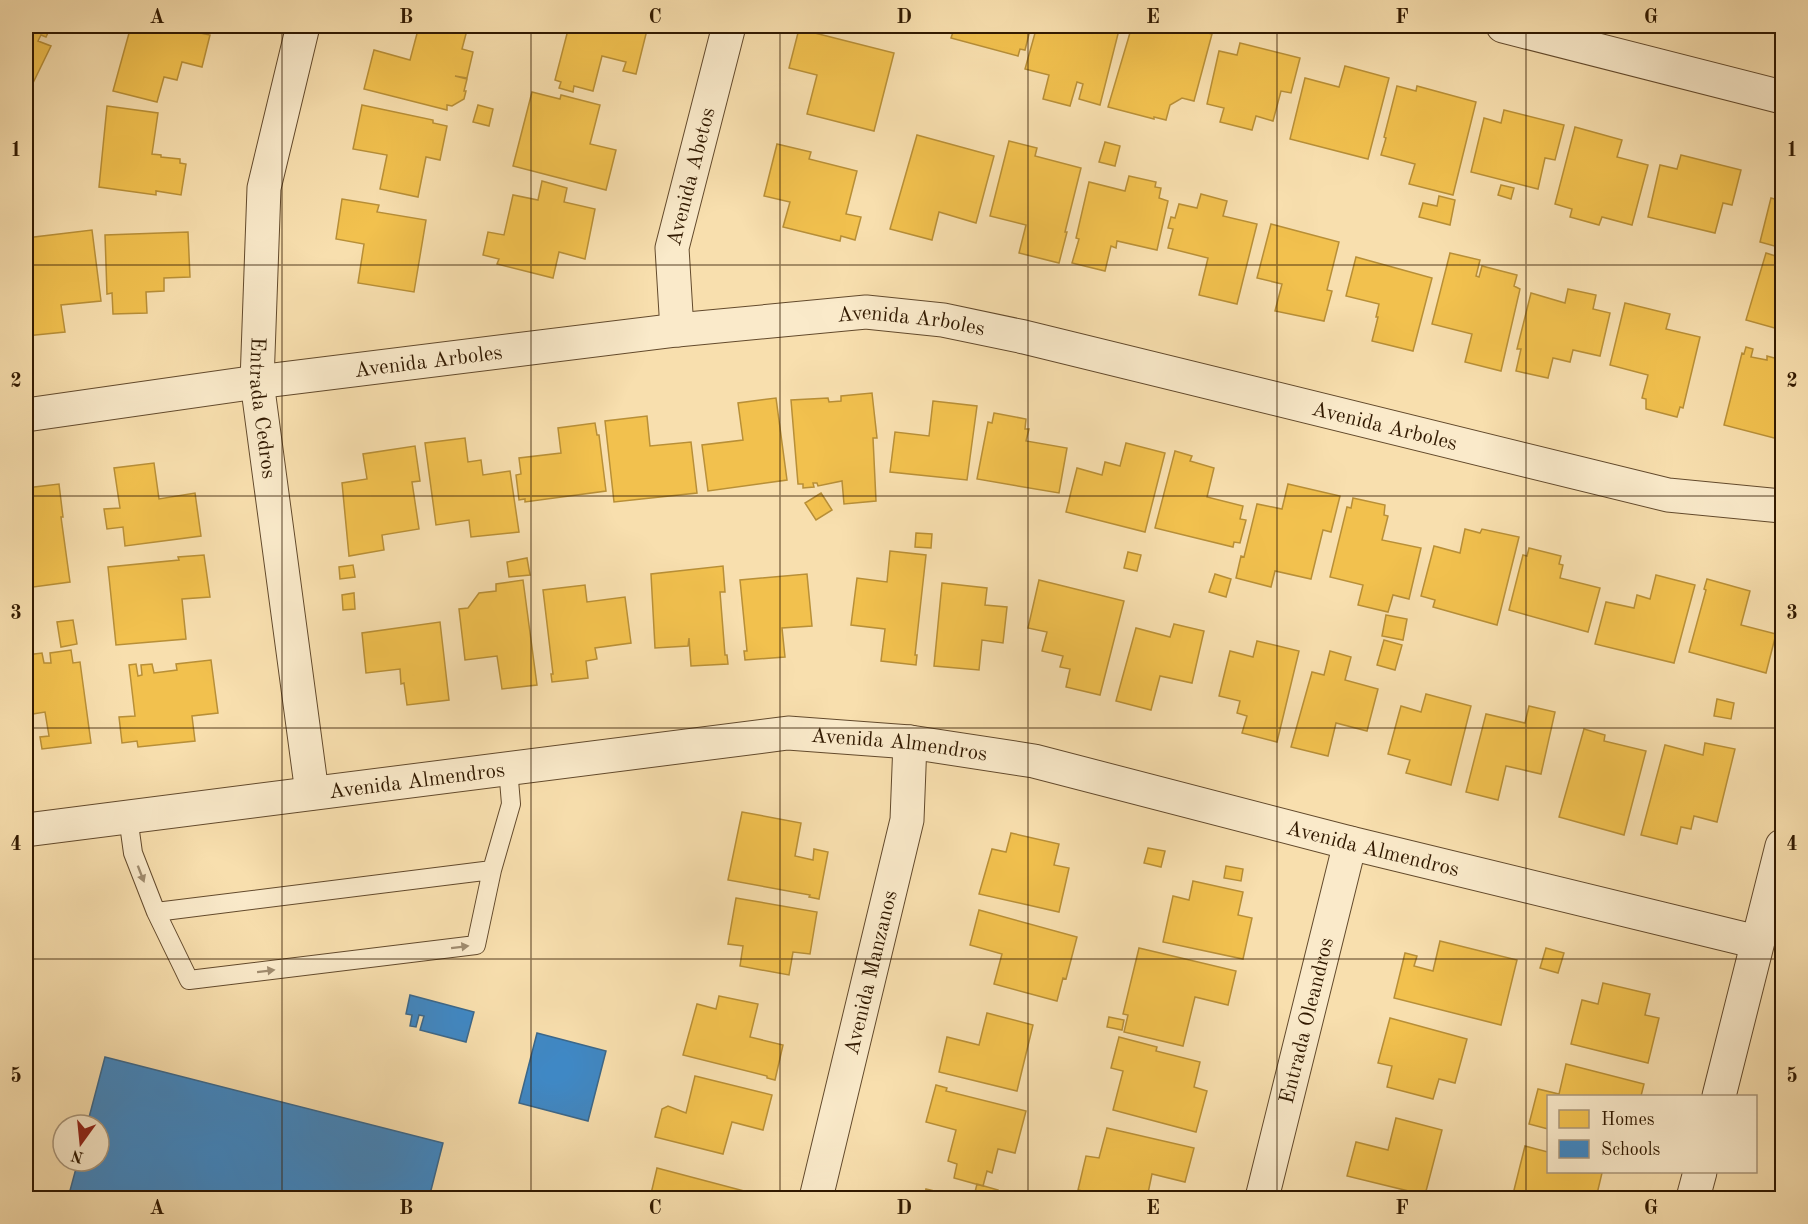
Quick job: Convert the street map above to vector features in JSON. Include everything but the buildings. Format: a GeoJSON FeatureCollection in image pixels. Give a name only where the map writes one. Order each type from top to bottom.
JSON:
{"type":"FeatureCollection","features":[{"type":"Feature","properties":{"kind":"street","name":"Entrada Cedros"},"geometry":{"type":"LineString","coordinates":[[303,26],[264,188],[257,382],[312,793]]}},
{"type":"Feature","properties":{"kind":"street","name":"Avenida Abetos"},"geometry":{"type":"LineString","coordinates":[[677,330],[672,248],[729,26]]}},
{"type":"Feature","properties":{"kind":"street"},"geometry":{"type":"LineString","coordinates":[[1503,26],[1782,98]]}},
{"type":"Feature","properties":{"kind":"street","name":"Avenida Arboles"},"geometry":{"type":"LineString","coordinates":[[26,415],[257,382],[677,330],[866,312],[943,320],[1047,342],[1668,495],[1782,506]]}},
{"type":"Feature","properties":{"kind":"street","name":"Avenida Almendros"},"geometry":{"type":"LineString","coordinates":[[26,830],[788,733],[910,742],[1034,761],[1350,843],[1757,942]]}},
{"type":"Feature","properties":{"kind":"street","name":"Avenida Manzanos"},"geometry":{"type":"LineString","coordinates":[[816,1198],[907,820],[910,742]]}},
{"type":"Feature","properties":{"kind":"street","name":"Entrada Oleandros"},"geometry":{"type":"LineString","coordinates":[[1262,1198],[1350,843]]}},
{"type":"Feature","properties":{"kind":"street"},"geometry":{"type":"LineString","coordinates":[[1719,1095],[1782,846]]}},
{"type":"Feature","properties":{"kind":"street"},"geometry":{"type":"LineString","coordinates":[[1693,1198],[1700,1173]]}},
{"type":"Feature","properties":{"kind":"lane"},"geometry":{"type":"LineString","coordinates":[[128,817],[133,853],[156,912],[189,980],[476,945],[492,870],[511,804],[508,768]]}},
{"type":"Feature","properties":{"kind":"lane"},"geometry":{"type":"LineString","coordinates":[[156,912],[492,870]]}}]}
